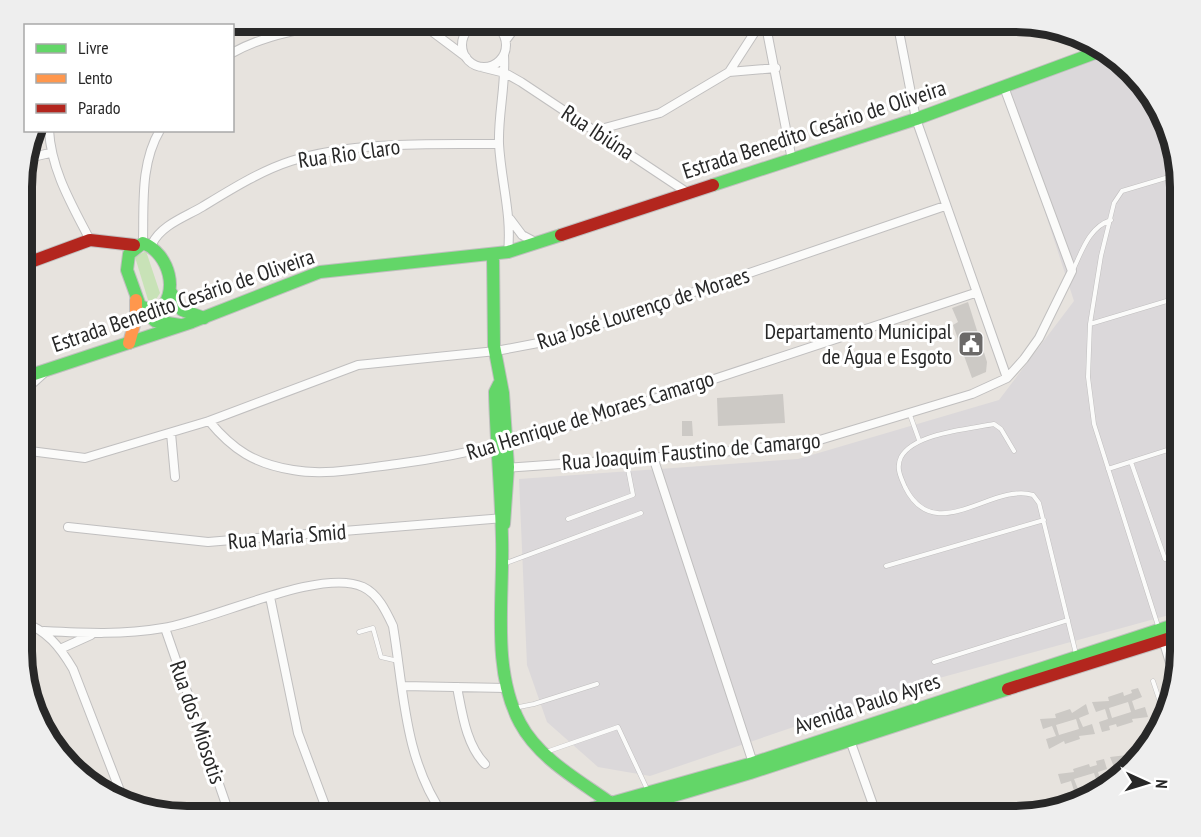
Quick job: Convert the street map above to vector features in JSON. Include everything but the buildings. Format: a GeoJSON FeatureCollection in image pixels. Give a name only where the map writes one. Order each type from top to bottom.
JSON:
{"type":"FeatureCollection","features":[{"type":"Feature","properties":{"kind":"main road","name":"Estrada Benedito Cesário de Oliveira"},"geometry":{"type":"LineString","coordinates":[[32,375],[185,325],[320,272],[508,252],[916,119],[1094,53]]}},
{"type":"Feature","properties":{"kind":"main road"},"geometry":{"type":"LineString","coordinates":[[32,261],[90,240],[106,244],[143,244],[163,262],[170,296],[176,304],[182,311],[204,318]]}},
{"type":"Feature","properties":{"kind":"main road"},"geometry":{"type":"LineString","coordinates":[[106,244],[126,258]]}},
{"type":"Feature","properties":{"kind":"main road"},"geometry":{"type":"LineString","coordinates":[[126,258],[143,244]]}},
{"type":"Feature","properties":{"kind":"main road"},"geometry":{"type":"LineString","coordinates":[[494,254],[498,384],[495,392],[503,468],[502,565],[506,688],[520,724],[543,753],[614,806]]}},
{"type":"Feature","properties":{"kind":"main road"},"geometry":{"type":"LineString","coordinates":[[126,258],[127,270],[146,316],[163,322],[185,325]]}},
{"type":"Feature","properties":{"kind":"main road"},"geometry":{"type":"LineString","coordinates":[[138,301],[157,312],[165,309],[170,296]]}},
{"type":"Feature","properties":{"kind":"main road"},"geometry":{"type":"LineString","coordinates":[[152,336],[163,322],[170,296]]}},
{"type":"Feature","properties":{"kind":"main road"},"geometry":{"type":"LineString","coordinates":[[129,343],[138,301]]}},
{"type":"Feature","properties":{"kind":"main road","name":"Avenida Paulo Ayres"},"geometry":{"type":"LineString","coordinates":[[639,806],[753,763],[873,723],[1161,635],[1169,630]]}},
{"type":"Feature","properties":{"kind":"main road","name":"Avenida Paulo Ayres"},"geometry":{"type":"LineString","coordinates":[[1161,635],[1169,635]]}},
{"type":"Feature","properties":{"kind":"main road","name":"Avenida Paulo Ayres"},"geometry":{"type":"LineString","coordinates":[[598,806],[649,792],[664,796],[851,743],[1078,661]]}},
{"type":"Feature","properties":{"kind":"main road"},"geometry":{"type":"LineString","coordinates":[[851,743],[857,731],[873,723]]}},
{"type":"Feature","properties":{"kind":"main road"},"geometry":{"type":"LineString","coordinates":[[584,805],[588,795],[585,784]]}},
{"type":"Feature","properties":{"kind":"street"},"geometry":{"type":"LineString","coordinates":[[234,52],[288,32]]}},
{"type":"Feature","properties":{"kind":"street"},"geometry":{"type":"LineString","coordinates":[[433,32],[481,67],[490,66],[504,55]]}},
{"type":"Feature","properties":{"kind":"street"},"geometry":{"type":"LineString","coordinates":[[466,57],[462,42],[468,32]]}},
{"type":"Feature","properties":{"kind":"street"},"geometry":{"type":"LineString","coordinates":[[502,32],[506,40]]}},
{"type":"Feature","properties":{"kind":"street"},"geometry":{"type":"LineString","coordinates":[[508,252],[509,218],[500,144],[505,73],[504,55],[506,40],[512,32]]}},
{"type":"Feature","properties":{"kind":"street"},"geometry":{"type":"LineString","coordinates":[[597,130],[660,113],[729,72],[756,32]]}},
{"type":"Feature","properties":{"kind":"street"},"geometry":{"type":"LineString","coordinates":[[766,32],[776,68],[792,160]]}},
{"type":"Feature","properties":{"kind":"street"},"geometry":{"type":"LineString","coordinates":[[900,32],[916,119],[975,293],[1007,378]]}},
{"type":"Feature","properties":{"kind":"street","name":"Rua Ibiúna"},"geometry":{"type":"LineString","coordinates":[[481,67],[505,73],[597,130],[688,193]]}},
{"type":"Feature","properties":{"kind":"street"},"geometry":{"type":"LineString","coordinates":[[729,72],[776,68]]}},
{"type":"Feature","properties":{"kind":"street"},"geometry":{"type":"LineString","coordinates":[[1004,87],[1072,271]]}},
{"type":"Feature","properties":{"kind":"street"},"geometry":{"type":"LineString","coordinates":[[49,132],[50,153],[60,180],[90,240]]}},
{"type":"Feature","properties":{"kind":"street"},"geometry":{"type":"LineString","coordinates":[[143,244],[144,176],[150,147],[159,132]]}},
{"type":"Feature","properties":{"kind":"street","name":"Rua Rio Claro"},"geometry":{"type":"LineString","coordinates":[[143,244],[164,229],[235,188],[292,160],[338,152],[412,145],[500,144]]}},
{"type":"Feature","properties":{"kind":"street"},"geometry":{"type":"LineString","coordinates":[[35,156],[50,153]]}},
{"type":"Feature","properties":{"kind":"street","name":"Rua José Lourenço de Moraes"},"geometry":{"type":"LineString","coordinates":[[32,451],[84,458],[209,421],[358,365],[496,351],[554,340],[945,206]]}},
{"type":"Feature","properties":{"kind":"street"},"geometry":{"type":"LineString","coordinates":[[509,218],[522,235],[537,243]]}},
{"type":"Feature","properties":{"kind":"street","name":"Rua Joaquim Faustino de Camargo"},"geometry":{"type":"LineString","coordinates":[[503,468],[813,442],[972,394],[1007,378],[1039,338],[1072,271]]}},
{"type":"Feature","properties":{"kind":"street","name":"Rua Henrique de Moraes Camargo"},"geometry":{"type":"LineString","coordinates":[[209,421],[237,450],[257,460],[293,470],[349,470],[443,458],[501,446],[975,293]]}},
{"type":"Feature","properties":{"kind":"street"},"geometry":{"type":"LineString","coordinates":[[32,384],[48,369]]}},
{"type":"Feature","properties":{"kind":"street"},"geometry":{"type":"LineString","coordinates":[[171,433],[175,477]]}},
{"type":"Feature","properties":{"kind":"street"},"geometry":{"type":"LineString","coordinates":[[653,457],[753,763]]}},
{"type":"Feature","properties":{"kind":"street","name":"Rua Maria Smid"},"geometry":{"type":"LineString","coordinates":[[68,527],[208,542],[502,523]]}},
{"type":"Feature","properties":{"kind":"street"},"geometry":{"type":"LineString","coordinates":[[32,626],[44,631],[94,633],[165,628],[330,582],[362,586],[371,591],[393,626],[403,686],[406,724],[413,753],[429,794],[437,805]]}},
{"type":"Feature","properties":{"kind":"street"},"geometry":{"type":"LineString","coordinates":[[270,597],[298,733],[325,805]]}},
{"type":"Feature","properties":{"kind":"street","name":"Rua dos Miosotis"},"geometry":{"type":"LineString","coordinates":[[165,628],[226,805]]}},
{"type":"Feature","properties":{"kind":"street"},"geometry":{"type":"LineString","coordinates":[[44,631],[60,649],[84,691],[120,791]]}},
{"type":"Feature","properties":{"kind":"street"},"geometry":{"type":"LineString","coordinates":[[60,649],[94,633]]}},
{"type":"Feature","properties":{"kind":"street"},"geometry":{"type":"LineString","coordinates":[[1161,635],[1169,660]]}},
{"type":"Feature","properties":{"kind":"street"},"geometry":{"type":"LineString","coordinates":[[403,686],[506,688]]}},
{"type":"Feature","properties":{"kind":"street"},"geometry":{"type":"LineString","coordinates":[[457,687],[472,744],[477,756],[485,764]]}},
{"type":"Feature","properties":{"kind":"street"},"geometry":{"type":"LineString","coordinates":[[851,743],[873,806]]}},
{"type":"Feature","properties":{"kind":"street"},"geometry":{"type":"LineString","coordinates":[[664,796],[669,806]]}},
{"type":"Feature","properties":{"kind":"lane"},"geometry":{"type":"LineString","coordinates":[[1161,635],[1108,469],[1092,412],[1088,377],[1090,324],[1099,266],[1114,203],[1122,191],[1169,177]]}},
{"type":"Feature","properties":{"kind":"lane","name":"Rua Joaquim Faustino de Camargo"},"geometry":{"type":"LineString","coordinates":[[1072,271],[1094,230],[1111,220]]}},
{"type":"Feature","properties":{"kind":"lane"},"geometry":{"type":"LineString","coordinates":[[1090,324],[1169,300]]}},
{"type":"Feature","properties":{"kind":"lane"},"geometry":{"type":"LineString","coordinates":[[910,414],[919,440]]}},
{"type":"Feature","properties":{"kind":"lane"},"geometry":{"type":"LineString","coordinates":[[1014,451],[1001,429],[994,424],[919,440],[905,450],[899,461],[899,474],[911,497],[931,512],[951,513],[1025,493],[1033,495],[1040,503],[1078,661]]}},
{"type":"Feature","properties":{"kind":"lane"},"geometry":{"type":"LineString","coordinates":[[1108,469],[1169,450]]}},
{"type":"Feature","properties":{"kind":"lane"},"geometry":{"type":"LineString","coordinates":[[568,519],[633,495],[626,458]]}},
{"type":"Feature","properties":{"kind":"lane"},"geometry":{"type":"LineString","coordinates":[[1131,462],[1165,559]]}},
{"type":"Feature","properties":{"kind":"lane"},"geometry":{"type":"LineString","coordinates":[[502,565],[641,513]]}},
{"type":"Feature","properties":{"kind":"lane"},"geometry":{"type":"LineString","coordinates":[[886,566],[1044,520]]}},
{"type":"Feature","properties":{"kind":"lane"},"geometry":{"type":"LineString","coordinates":[[933,662],[1068,620]]}},
{"type":"Feature","properties":{"kind":"lane"},"geometry":{"type":"LineString","coordinates":[[359,632],[373,628],[381,657],[399,661]]}},
{"type":"Feature","properties":{"kind":"lane"},"geometry":{"type":"LineString","coordinates":[[1153,681],[1160,703]]}},
{"type":"Feature","properties":{"kind":"lane"},"geometry":{"type":"LineString","coordinates":[[514,708],[597,684]]}},
{"type":"Feature","properties":{"kind":"lane"},"geometry":{"type":"LineString","coordinates":[[543,753],[618,727],[649,792]]}},
{"type":"Feature","properties":{"kind":"shaded area"},"geometry":{"type":"Polygon","coordinates":[[[1100,57],[1124,77],[1143,100],[1158,127],[1164,146],[1169,176],[1169,615],[932,680],[650,776],[598,767],[547,722],[527,665],[519,479],[798,459],[999,400],[1074,301],[1006,92],[1100,57]]]}},
{"type":"Feature","properties":{"kind":"green space"},"geometry":{"type":"Polygon","coordinates":[[[146,251],[160,293],[155,301],[148,300],[135,257],[146,251]]]}},
{"type":"Feature","properties":{"kind":"traffic: fast"},"geometry":{"type":"LineString","coordinates":[[713,185],[916,119],[1094,53]]}},
{"type":"Feature","properties":{"kind":"traffic: fast"},"geometry":{"type":"LineString","coordinates":[[32,375],[192,322],[320,272],[508,252],[561,235]]}},
{"type":"Feature","properties":{"kind":"traffic: fast"},"geometry":{"type":"LineString","coordinates":[[143,243],[160,255],[169,274],[169,295],[157,312],[140,306],[127,270],[129,254],[143,243]]}},
{"type":"Feature","properties":{"kind":"traffic: fast"},"geometry":{"type":"LineString","coordinates":[[493,254],[494,346],[503,393],[508,467],[504,524]]}},
{"type":"Feature","properties":{"kind":"traffic: fast"},"geometry":{"type":"LineString","coordinates":[[170,291],[182,310],[204,318]]}},
{"type":"Feature","properties":{"kind":"traffic: fast"},"geometry":{"type":"LineString","coordinates":[[142,310],[155,321],[180,325]]}},
{"type":"Feature","properties":{"kind":"traffic: fast"},"geometry":{"type":"LineString","coordinates":[[499,384],[495,392],[502,538],[501,632],[505,680],[520,723],[538,748],[561,768],[612,804]]}},
{"type":"Feature","properties":{"kind":"traffic: fast"},"geometry":{"type":"LineString","coordinates":[[602,806],[753,763],[1169,627]]}},
{"type":"Feature","properties":{"kind":"traffic: fast"},"geometry":{"type":"LineString","coordinates":[[641,806],[750,773],[1008,689]]}},
{"type":"Feature","properties":{"kind":"traffic: slow"},"geometry":{"type":"LineString","coordinates":[[129,343],[136,318],[136,300]]}},
{"type":"Feature","properties":{"kind":"traffic: jam"},"geometry":{"type":"LineString","coordinates":[[561,235],[713,185]]}},
{"type":"Feature","properties":{"kind":"traffic: jam"},"geometry":{"type":"LineString","coordinates":[[32,261],[90,240],[134,245]]}},
{"type":"Feature","properties":{"kind":"traffic: jam"},"geometry":{"type":"LineString","coordinates":[[1008,689],[1169,638]]}},
{"type":"Feature","properties":{"kind":"place","name":"Departamento Municipal de Água e Esgoto"},"geometry":{"type":"Point","coordinates":[971,344]}}]}
